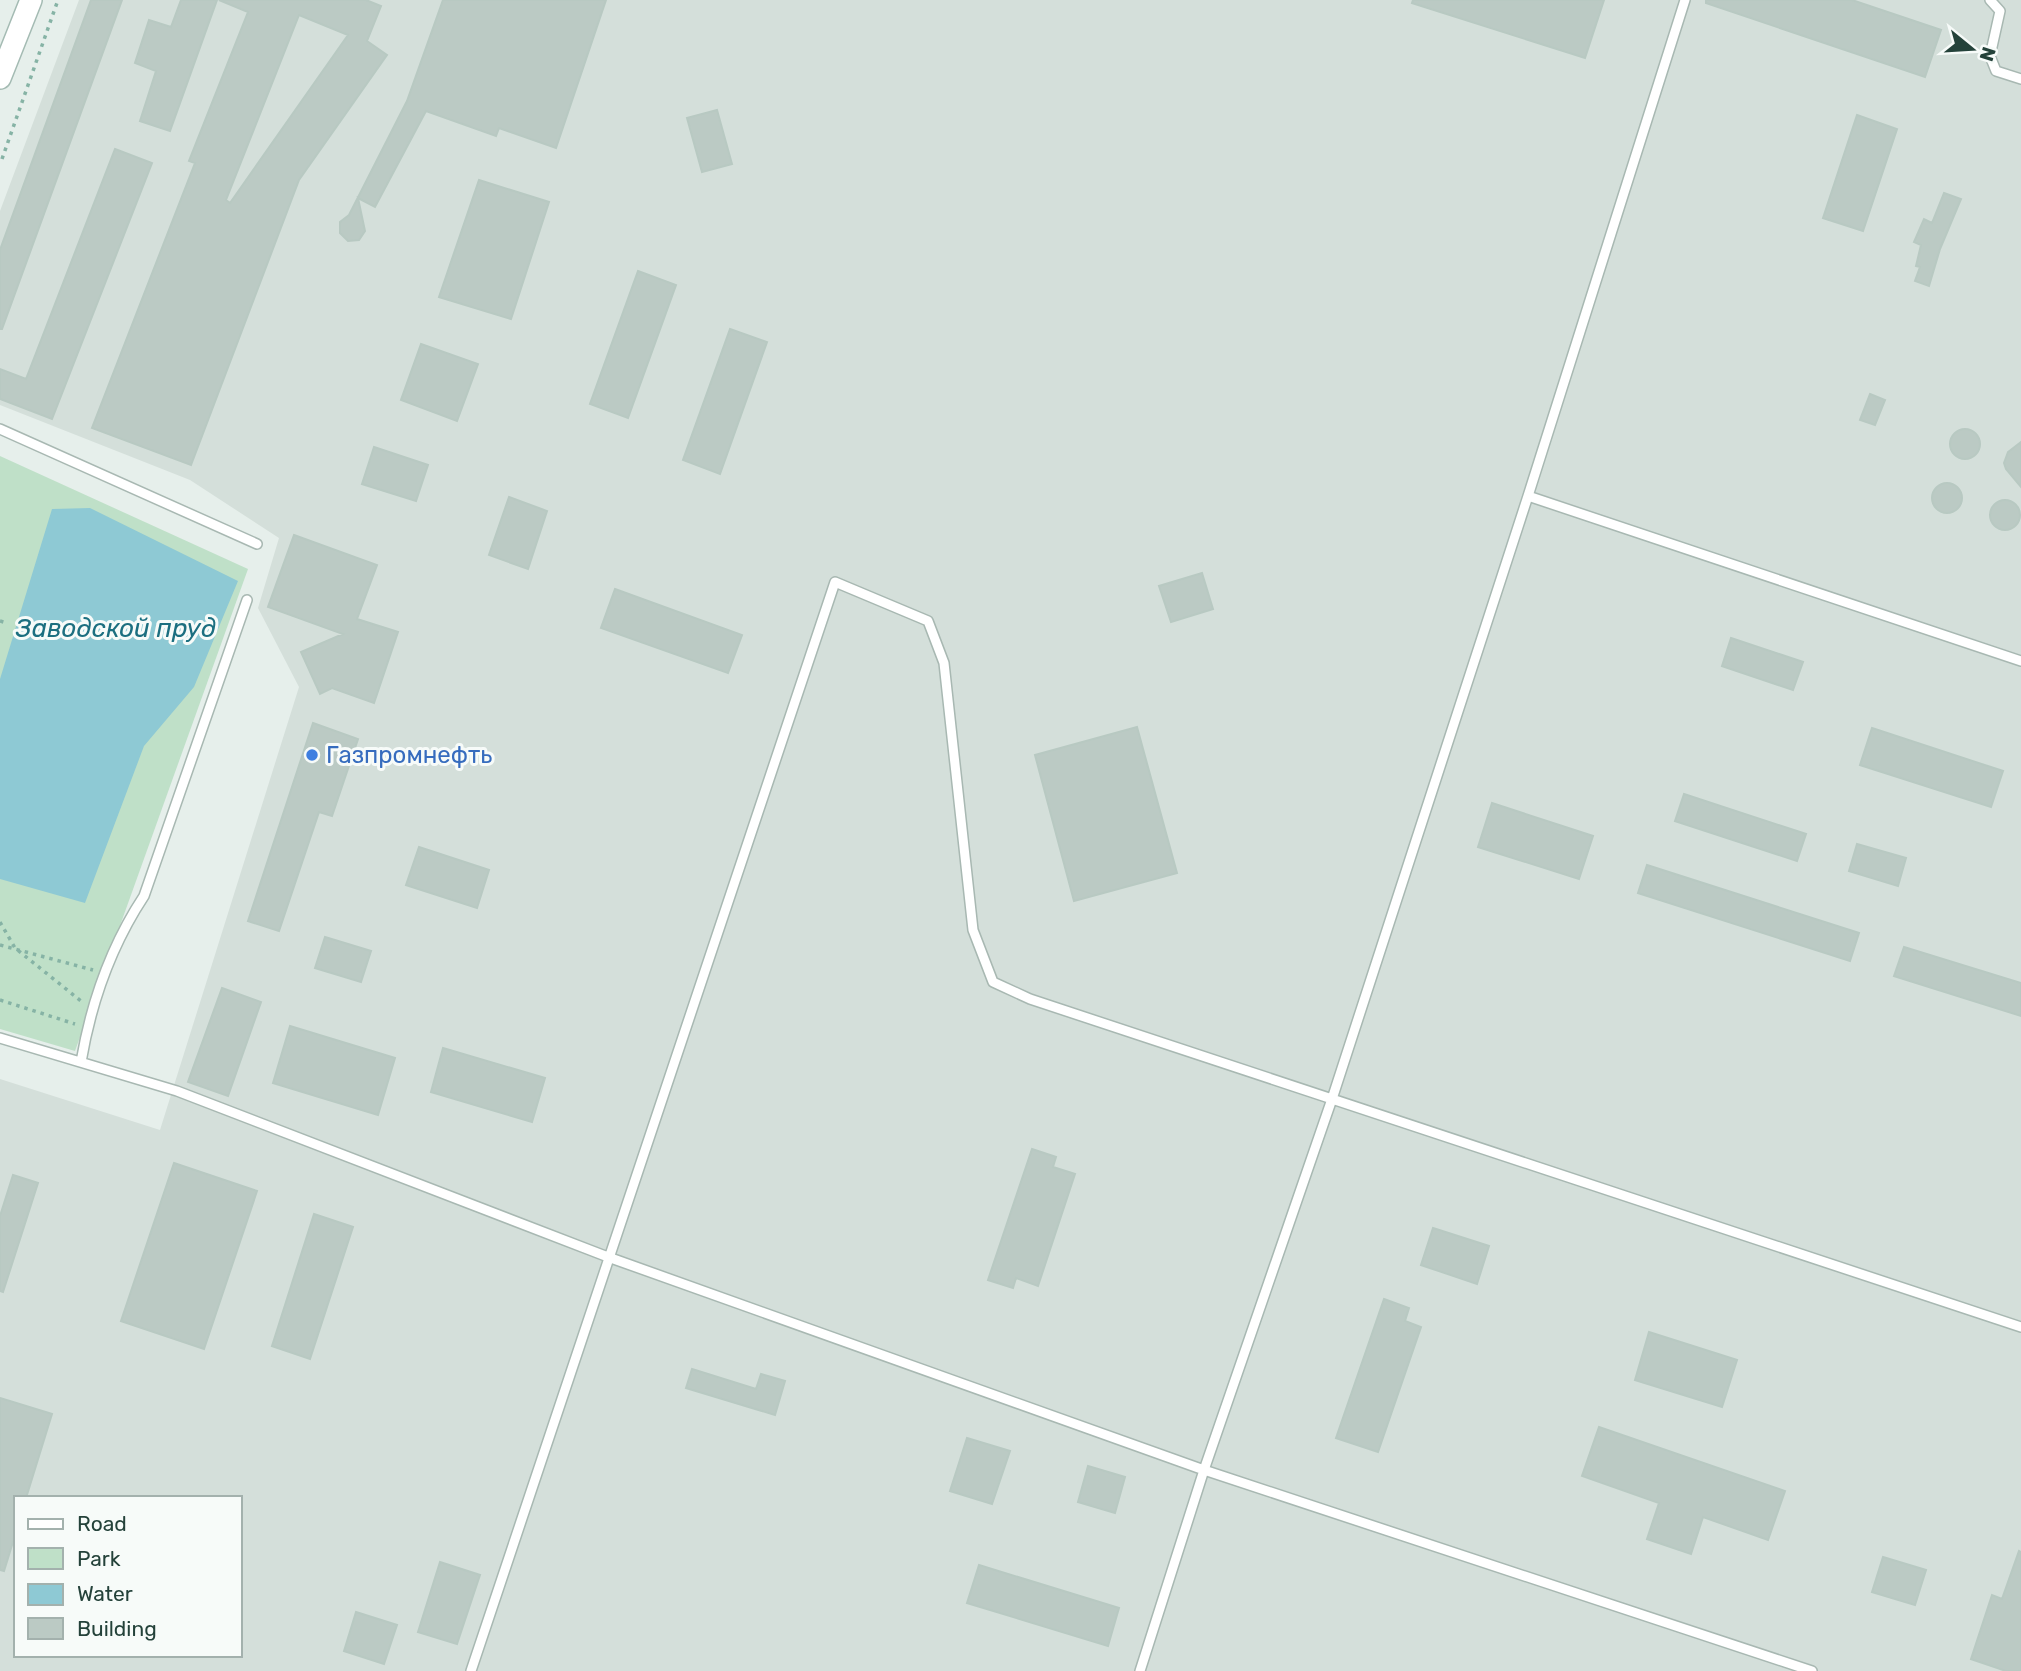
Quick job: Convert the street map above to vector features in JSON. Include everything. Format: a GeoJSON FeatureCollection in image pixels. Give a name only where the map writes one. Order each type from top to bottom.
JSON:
{"type":"FeatureCollection","features":[{"type":"Feature","properties":{"kind":"main road"},"geometry":{"type":"LineString","coordinates":[[0,78],[31,0]]}},
{"type":"Feature","properties":{"kind":"lane"},"geometry":{"type":"LineString","coordinates":[[1140,1671],[1204,1470],[1332,1099],[1528,496],[1685,0]]}},
{"type":"Feature","properties":{"kind":"lane"},"geometry":{"type":"LineString","coordinates":[[1990,0],[2000,11],[1990,56],[1996,71],[2021,79]]}},
{"type":"Feature","properties":{"kind":"lane"},"geometry":{"type":"LineString","coordinates":[[0,429],[257,544]]}},
{"type":"Feature","properties":{"kind":"lane"},"geometry":{"type":"LineString","coordinates":[[1528,496],[2021,661]]}},
{"type":"Feature","properties":{"kind":"lane"},"geometry":{"type":"LineString","coordinates":[[471,1671],[835,582],[928,621],[944,663],[972,930],[993,982],[1030,999],[2021,1327]]}},
{"type":"Feature","properties":{"kind":"lane"},"geometry":{"type":"LineString","coordinates":[[81,1062],[91,1009],[123,927],[144,896],[247,600]]}},
{"type":"Feature","properties":{"kind":"lane"},"geometry":{"type":"LineString","coordinates":[[0,1038],[177,1091],[608,1257],[1204,1470],[1812,1671]]}},
{"type":"Feature","properties":{"kind":"path"},"geometry":{"type":"LineString","coordinates":[[1,160],[58,0]]}},
{"type":"Feature","properties":{"kind":"path"},"geometry":{"type":"LineString","coordinates":[[0,621],[7,624]]}},
{"type":"Feature","properties":{"kind":"path"},"geometry":{"type":"LineString","coordinates":[[0,922],[15,948],[91,1009]]}},
{"type":"Feature","properties":{"kind":"path"},"geometry":{"type":"LineString","coordinates":[[0,945],[105,973]]}},
{"type":"Feature","properties":{"kind":"path"},"geometry":{"type":"LineString","coordinates":[[0,999],[86,1028]]}},
{"type":"Feature","properties":{"kind":"shaded area"},"geometry":{"type":"Polygon","coordinates":[[[79,0],[2021,0],[2021,1671],[0,1671],[0,1079],[160,1130],[299,687],[258,608],[279,538],[190,480],[0,405],[0,211],[79,0]]]}},
{"type":"Feature","properties":{"kind":"green space","name":"Заводской пруд"},"geometry":{"type":"Polygon","coordinates":[[[0,456],[248,569],[75,1051],[0,1029],[0,456]]]}},
{"type":"Feature","properties":{"kind":"water","name":"Заводской пруд"},"geometry":{"type":"Polygon","coordinates":[[[90,508],[238,581],[194,687],[144,746],[85,903],[0,879],[0,679],[52,509],[90,508]]]}},
{"type":"Feature","properties":{"kind":"building"},"geometry":{"type":"Polygon","coordinates":[[[91,0],[122,0],[0,329],[0,250],[91,0]]]}},
{"type":"Feature","properties":{"kind":"building"},"geometry":{"type":"Polygon","coordinates":[[[181,0],[217,0],[170,131],[140,121],[156,71],[135,63],[149,20],[171,27],[181,0]]]}},
{"type":"Feature","properties":{"kind":"building"},"geometry":{"type":"Polygon","coordinates":[[[219,0],[366,0],[381,6],[367,41],[387,55],[299,180],[191,465],[92,428],[195,163],[189,161],[248,12],[219,0]],[[299,15],[226,200],[230,203],[348,35],[299,15]]]}},
{"type":"Feature","properties":{"kind":"building"},"geometry":{"type":"Polygon","coordinates":[[[443,0],[606,0],[556,148],[499,128],[496,136],[426,111],[375,207],[358,198],[365,231],[359,240],[348,241],[340,233],[340,222],[349,215],[407,101],[443,0]]]}},
{"type":"Feature","properties":{"kind":"building"},"geometry":{"type":"Polygon","coordinates":[[[1413,0],[1604,0],[1585,58],[1412,3],[1413,0]]]}},
{"type":"Feature","properties":{"kind":"building"},"geometry":{"type":"Polygon","coordinates":[[[1706,0],[1852,0],[1941,30],[1925,77],[1706,3],[1706,0]]]}},
{"type":"Feature","properties":{"kind":"building"},"geometry":{"type":"Polygon","coordinates":[[[717,110],[732,164],[702,172],[687,118],[717,110]]]}},
{"type":"Feature","properties":{"kind":"building"},"geometry":{"type":"Polygon","coordinates":[[[1857,115],[1897,129],[1863,231],[1823,218],[1857,115]]]}},
{"type":"Feature","properties":{"kind":"building"},"geometry":{"type":"Polygon","coordinates":[[[115,149],[152,163],[52,419],[0,399],[0,369],[26,379],[115,149]]]}},
{"type":"Feature","properties":{"kind":"building"},"geometry":{"type":"Polygon","coordinates":[[[479,180],[549,202],[511,319],[439,297],[479,180]]]}},
{"type":"Feature","properties":{"kind":"building"},"geometry":{"type":"Polygon","coordinates":[[[1944,193],[1961,199],[1940,249],[1929,286],[1915,281],[1920,267],[1916,266],[1921,245],[1914,242],[1924,219],[1932,223],[1944,193]]]}},
{"type":"Feature","properties":{"kind":"building"},"geometry":{"type":"Polygon","coordinates":[[[638,271],[676,285],[628,418],[590,404],[638,271]]]}},
{"type":"Feature","properties":{"kind":"building"},"geometry":{"type":"Polygon","coordinates":[[[730,329],[767,342],[720,474],[683,460],[730,329]]]}},
{"type":"Feature","properties":{"kind":"building"},"geometry":{"type":"Polygon","coordinates":[[[421,344],[478,364],[457,421],[401,400],[421,344]]]}},
{"type":"Feature","properties":{"kind":"building"},"geometry":{"type":"Polygon","coordinates":[[[1870,394],[1885,400],[1875,425],[1860,420],[1870,394]]]}},
{"type":"Feature","properties":{"kind":"building"},"geometry":{"type":"Polygon","coordinates":[[[1965,429],[1971,430],[1979,438],[1979,450],[1971,458],[1965,459],[1959,458],[1951,450],[1950,444],[1951,438],[1959,430],[1965,429]]]}},
{"type":"Feature","properties":{"kind":"building"},"geometry":{"type":"Polygon","coordinates":[[[2021,442],[2021,487],[2004,463],[2008,452],[2021,442]]]}},
{"type":"Feature","properties":{"kind":"building"},"geometry":{"type":"Polygon","coordinates":[[[374,447],[428,465],[416,501],[362,484],[374,447]]]}},
{"type":"Feature","properties":{"kind":"building"},"geometry":{"type":"Polygon","coordinates":[[[1947,483],[1958,487],[1962,498],[1958,509],[1947,513],[1936,509],[1932,498],[1936,487],[1947,483]]]}},
{"type":"Feature","properties":{"kind":"building"},"geometry":{"type":"Polygon","coordinates":[[[509,497],[547,511],[528,569],[489,555],[509,497]]]}},
{"type":"Feature","properties":{"kind":"building"},"geometry":{"type":"Polygon","coordinates":[[[2005,500],[2011,501],[2019,509],[2019,521],[2011,529],[2005,530],[1999,529],[1991,521],[1990,515],[1991,509],[1999,501],[2005,500]]]}},
{"type":"Feature","properties":{"kind":"building"},"geometry":{"type":"Polygon","coordinates":[[[294,535],[377,565],[357,619],[398,632],[374,703],[332,688],[320,694],[301,652],[343,634],[268,607],[294,535]]]}},
{"type":"Feature","properties":{"kind":"building"},"geometry":{"type":"Polygon","coordinates":[[[1202,573],[1213,609],[1171,622],[1159,586],[1202,573]]]}},
{"type":"Feature","properties":{"kind":"building"},"geometry":{"type":"Polygon","coordinates":[[[615,589],[742,635],[728,673],[601,628],[615,589]]]}},
{"type":"Feature","properties":{"kind":"building"},"geometry":{"type":"Polygon","coordinates":[[[1731,638],[1803,662],[1793,690],[1722,666],[1731,638]]]}},
{"type":"Feature","properties":{"kind":"building"},"geometry":{"type":"Polygon","coordinates":[[[313,723],[358,739],[332,816],[319,812],[279,931],[248,921],[313,723]]]}},
{"type":"Feature","properties":{"kind":"building"},"geometry":{"type":"Polygon","coordinates":[[[1137,727],[1177,873],[1074,901],[1035,755],[1137,727]]]}},
{"type":"Feature","properties":{"kind":"building"},"geometry":{"type":"Polygon","coordinates":[[[1872,728],[2003,771],[1991,807],[1860,765],[1872,728]]]}},
{"type":"Feature","properties":{"kind":"building"},"geometry":{"type":"Polygon","coordinates":[[[1684,794],[1806,834],[1797,861],[1675,821],[1684,794]]]}},
{"type":"Feature","properties":{"kind":"building"},"geometry":{"type":"Polygon","coordinates":[[[1492,803],[1593,836],[1579,879],[1478,847],[1492,803]]]}},
{"type":"Feature","properties":{"kind":"building"},"geometry":{"type":"Polygon","coordinates":[[[1857,844],[1906,858],[1898,886],[1849,871],[1857,844]]]}},
{"type":"Feature","properties":{"kind":"building"},"geometry":{"type":"Polygon","coordinates":[[[419,847],[489,870],[477,908],[406,885],[419,847]]]}},
{"type":"Feature","properties":{"kind":"building"},"geometry":{"type":"Polygon","coordinates":[[[1647,865],[1859,933],[1850,961],[1638,893],[1647,865]]]}},
{"type":"Feature","properties":{"kind":"building"},"geometry":{"type":"Polygon","coordinates":[[[325,937],[371,951],[361,982],[315,968],[325,937]]]}},
{"type":"Feature","properties":{"kind":"building"},"geometry":{"type":"Polygon","coordinates":[[[1904,947],[2021,983],[2021,1016],[1894,976],[1904,947]]]}},
{"type":"Feature","properties":{"kind":"building"},"geometry":{"type":"Polygon","coordinates":[[[222,988],[261,1002],[228,1096],[188,1082],[222,988]]]}},
{"type":"Feature","properties":{"kind":"building"},"geometry":{"type":"Polygon","coordinates":[[[290,1026],[395,1058],[378,1115],[273,1083],[290,1026]]]}},
{"type":"Feature","properties":{"kind":"building"},"geometry":{"type":"Polygon","coordinates":[[[443,1048],[545,1078],[532,1122],[431,1092],[443,1048]]]}},
{"type":"Feature","properties":{"kind":"building"},"geometry":{"type":"Polygon","coordinates":[[[1032,1149],[1056,1157],[1053,1167],[1075,1174],[1038,1286],[1016,1278],[1013,1288],[988,1280],[1032,1149]]]}},
{"type":"Feature","properties":{"kind":"building"},"geometry":{"type":"Polygon","coordinates":[[[174,1163],[257,1191],[204,1349],[121,1321],[174,1163]]]}},
{"type":"Feature","properties":{"kind":"building"},"geometry":{"type":"Polygon","coordinates":[[[13,1175],[38,1183],[3,1292],[0,1291],[0,1216],[13,1175]]]}},
{"type":"Feature","properties":{"kind":"building"},"geometry":{"type":"Polygon","coordinates":[[[314,1214],[353,1227],[310,1359],[272,1346],[314,1214]]]}},
{"type":"Feature","properties":{"kind":"building"},"geometry":{"type":"Polygon","coordinates":[[[1433,1228],[1489,1246],[1477,1284],[1421,1265],[1433,1228]]]}},
{"type":"Feature","properties":{"kind":"building"},"geometry":{"type":"Polygon","coordinates":[[[1384,1299],[1409,1308],[1405,1321],[1421,1327],[1378,1452],[1336,1438],[1384,1299]]]}},
{"type":"Feature","properties":{"kind":"building"},"geometry":{"type":"Polygon","coordinates":[[[1649,1332],[1737,1360],[1722,1407],[1635,1380],[1649,1332]]]}},
{"type":"Feature","properties":{"kind":"building"},"geometry":{"type":"Polygon","coordinates":[[[692,1369],[756,1389],[761,1374],[785,1381],[775,1415],[686,1388],[692,1369]]]}},
{"type":"Feature","properties":{"kind":"building"},"geometry":{"type":"Polygon","coordinates":[[[0,1398],[52,1414],[27,1496],[14,1496],[14,1538],[4,1571],[0,1570],[0,1398]]]}},
{"type":"Feature","properties":{"kind":"building"},"geometry":{"type":"Polygon","coordinates":[[[1599,1427],[1785,1491],[1768,1540],[1703,1517],[1691,1554],[1647,1539],[1659,1503],[1582,1476],[1599,1427]]]}},
{"type":"Feature","properties":{"kind":"building"},"geometry":{"type":"Polygon","coordinates":[[[967,1438],[1010,1451],[992,1504],[950,1491],[967,1438]]]}},
{"type":"Feature","properties":{"kind":"building"},"geometry":{"type":"Polygon","coordinates":[[[1088,1466],[1125,1477],[1115,1513],[1078,1502],[1088,1466]]]}},
{"type":"Feature","properties":{"kind":"building"},"geometry":{"type":"Polygon","coordinates":[[[2019,1551],[2021,1671],[2006,1671],[1971,1659],[1992,1595],[2002,1599],[2019,1551]]]}},
{"type":"Feature","properties":{"kind":"building"},"geometry":{"type":"Polygon","coordinates":[[[1883,1557],[1926,1570],[1915,1605],[1872,1592],[1883,1557]]]}},
{"type":"Feature","properties":{"kind":"building"},"geometry":{"type":"Polygon","coordinates":[[[440,1562],[480,1575],[457,1644],[418,1632],[440,1562]]]}},
{"type":"Feature","properties":{"kind":"building"},"geometry":{"type":"Polygon","coordinates":[[[979,1565],[1119,1608],[1108,1646],[967,1603],[979,1565]]]}},
{"type":"Feature","properties":{"kind":"building"},"geometry":{"type":"Polygon","coordinates":[[[356,1612],[397,1625],[384,1664],[344,1651],[356,1612]]]}},
{"type":"Feature","properties":{"kind":"place","name":"Газпромнефть"},"geometry":{"type":"Point","coordinates":[312,755]}}]}
